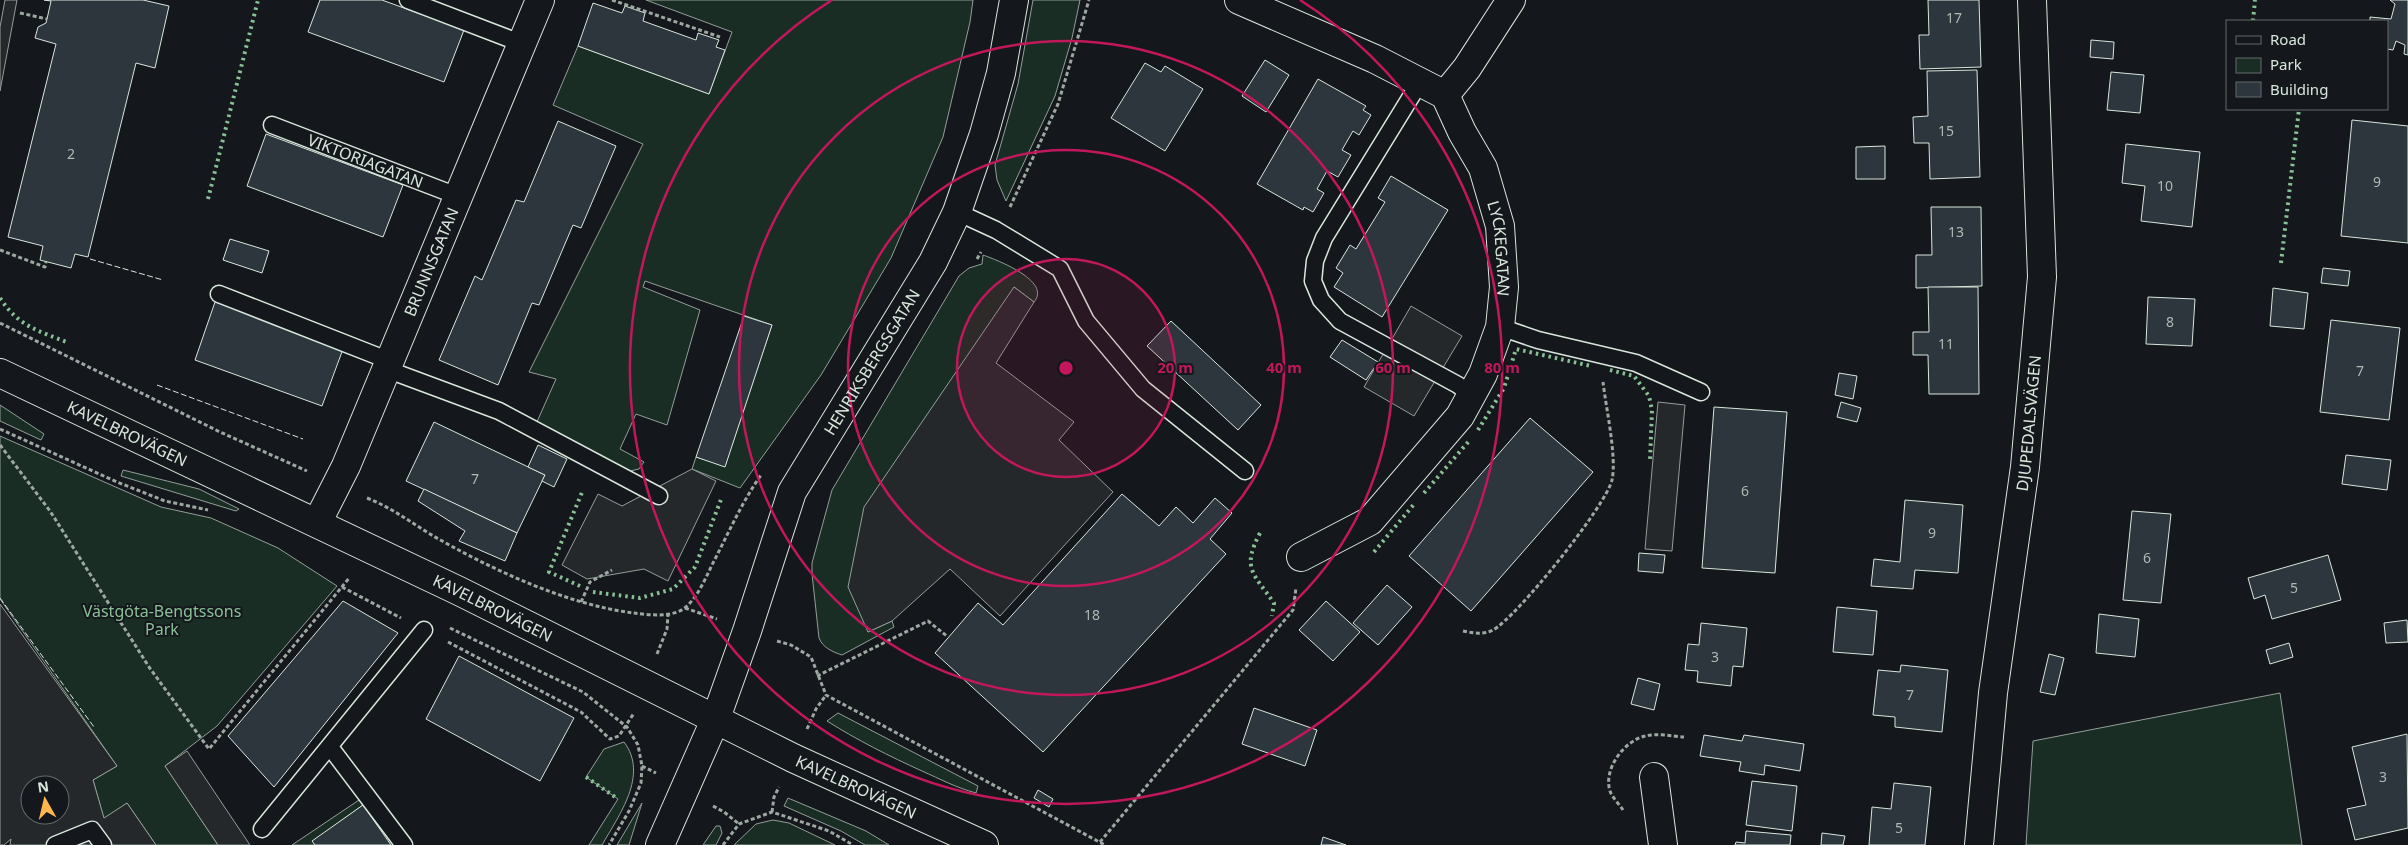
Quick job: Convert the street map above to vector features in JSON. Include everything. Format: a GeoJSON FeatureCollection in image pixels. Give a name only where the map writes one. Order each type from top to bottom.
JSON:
{"type":"FeatureCollection","features":[{"type":"Feature","properties":{"kind":"street","name":"BRUNNSGATAN"},"geometry":{"type":"LineString","coordinates":[[317,523],[338,484],[460,197],[540,0]]}},
{"type":"Feature","properties":{"kind":"street","name":"HENRIKSBERGSGATAN"},"geometry":{"type":"LineString","coordinates":[[660,845],[716,718],[747,631],[792,492],[933,262],[957,212],[984,134],[1001,73],[1014,0]]}},
{"type":"Feature","properties":{"kind":"street"},"geometry":{"type":"LineString","coordinates":[[1239,0],[1375,59],[1445,95],[1467,68],[1511,0]]}},
{"type":"Feature","properties":{"kind":"street","name":"DJUPEDALSVÄGEN"},"geometry":{"type":"LineString","coordinates":[[1979,845],[1993,693],[2025,467],[2042,277],[2032,0]]}},
{"type":"Feature","properties":{"kind":"street","name":"LYCKEGATAN"},"geometry":{"type":"LineString","coordinates":[[1300,557],[1370,521],[1460,416],[1483,374],[1500,327],[1504,287],[1500,226],[1483,168],[1462,132],[1445,95]]}},
{"type":"Feature","properties":{"kind":"street","name":"KAVELBROVÄGEN"},"geometry":{"type":"LineString","coordinates":[[0,372],[317,523],[716,718],[793,758],[984,845]]}},
{"type":"Feature","properties":{"kind":"street"},"geometry":{"type":"LineString","coordinates":[[1654,777],[1662,845]]}},
{"type":"Feature","properties":{"kind":"lane"},"geometry":{"type":"LineString","coordinates":[[408,0],[523,44]]}},
{"type":"Feature","properties":{"kind":"lane"},"geometry":{"type":"LineString","coordinates":[[1420,82],[1324,238],[1315,261],[1313,281],[1321,300],[1340,321],[1458,385],[1471,396]]}},
{"type":"Feature","properties":{"kind":"lane","name":"VIKTORIAGATAN"},"geometry":{"type":"LineString","coordinates":[[272,125],[460,197]]}},
{"type":"Feature","properties":{"kind":"lane"},"geometry":{"type":"LineString","coordinates":[[957,212],[996,230],[1060,269],[1086,321],[1143,389],[1245,471]]}},
{"type":"Feature","properties":{"kind":"lane"},"geometry":{"type":"LineString","coordinates":[[219,294],[499,412],[658,496]]}},
{"type":"Feature","properties":{"kind":"lane"},"geometry":{"type":"LineString","coordinates":[[1500,327],[1538,340],[1636,363],[1701,392]]}},
{"type":"Feature","properties":{"kind":"lane"},"geometry":{"type":"LineString","coordinates":[[262,830],[424,630]]}},
{"type":"Feature","properties":{"kind":"lane"},"geometry":{"type":"LineString","coordinates":[[330,747],[404,845]]}},
{"type":"Feature","properties":{"kind":"lane"},"geometry":{"type":"LineString","coordinates":[[55,845],[92,830],[103,845]]}},
{"type":"Feature","properties":{"kind":"path"},"geometry":{"type":"LineString","coordinates":[[612,0],[720,37]]}},
{"type":"Feature","properties":{"kind":"path"},"geometry":{"type":"LineString","coordinates":[[1012,203],[1058,104],[1089,0]]}},
{"type":"Feature","properties":{"kind":"path"},"geometry":{"type":"LineString","coordinates":[[20,13],[47,19]]}},
{"type":"Feature","properties":{"kind":"path"},"geometry":{"type":"LineString","coordinates":[[0,250],[45,267],[46,262]]}},
{"type":"Feature","properties":{"kind":"path"},"geometry":{"type":"LineString","coordinates":[[0,323],[220,432],[309,472]]}},
{"type":"Feature","properties":{"kind":"path"},"geometry":{"type":"LineString","coordinates":[[1463,631],[1479,634],[1492,631],[1508,618],[1583,531],[1604,500],[1612,480],[1613,463],[1599,354]]}},
{"type":"Feature","properties":{"kind":"path"},"geometry":{"type":"LineString","coordinates":[[0,429],[157,498],[212,511]]}},
{"type":"Feature","properties":{"kind":"path"},"geometry":{"type":"LineString","coordinates":[[0,445],[50,511],[149,667],[209,749],[350,577]]}},
{"type":"Feature","properties":{"kind":"path"},"geometry":{"type":"LineString","coordinates":[[361,496],[387,506],[430,534],[494,566],[560,595],[607,610],[644,615],[668,614],[685,608],[699,589],[749,492],[766,469]]}},
{"type":"Feature","properties":{"kind":"path"},"geometry":{"type":"LineString","coordinates":[[1100,842],[1293,610],[1300,557]]}},
{"type":"Feature","properties":{"kind":"path"},"geometry":{"type":"LineString","coordinates":[[582,602],[590,582],[612,570]]}},
{"type":"Feature","properties":{"kind":"path"},"geometry":{"type":"LineString","coordinates":[[342,573],[358,581]]}},
{"type":"Feature","properties":{"kind":"path"},"geometry":{"type":"LineString","coordinates":[[342,587],[581,712],[610,739],[619,736],[627,727],[634,714]]}},
{"type":"Feature","properties":{"kind":"path"},"geometry":{"type":"LineString","coordinates":[[685,608],[701,613]]}},
{"type":"Feature","properties":{"kind":"path"},"geometry":{"type":"LineString","coordinates":[[655,660],[667,629],[668,614]]}},
{"type":"Feature","properties":{"kind":"path"},"geometry":{"type":"LineString","coordinates":[[817,676],[928,621],[948,638]]}},
{"type":"Feature","properties":{"kind":"path"},"geometry":{"type":"LineString","coordinates":[[441,624],[583,692],[627,727],[638,745],[642,766],[641,783],[629,811],[609,845]]}},
{"type":"Feature","properties":{"kind":"path"},"geometry":{"type":"LineString","coordinates":[[791,646],[811,657],[826,695],[1105,845]]}},
{"type":"Feature","properties":{"kind":"path"},"geometry":{"type":"LineString","coordinates":[[816,709],[826,695]]}},
{"type":"Feature","properties":{"kind":"path"},"geometry":{"type":"LineString","coordinates":[[642,766],[649,769]]}},
{"type":"Feature","properties":{"kind":"path"},"geometry":{"type":"LineString","coordinates":[[772,812],[774,797]]}},
{"type":"Feature","properties":{"kind":"path"},"geometry":{"type":"LineString","coordinates":[[724,812],[739,824]]}},
{"type":"Feature","properties":{"kind":"path"},"geometry":{"type":"LineString","coordinates":[[723,845],[739,824],[772,812],[829,831],[853,845]]}},
{"type":"Feature","properties":{"kind":"green space"},"geometry":{"type":"Polygon","coordinates":[[[646,0],[973,0],[970,22],[943,137],[891,258],[821,375],[740,488],[692,469],[696,457],[725,466],[772,325],[645,281],[643,287],[700,310],[667,425],[636,414],[620,449],[644,462],[639,469],[630,471],[536,424],[556,379],[529,372],[643,144],[553,105],[578,46],[709,94],[732,32],[646,0]]]}},
{"type":"Feature","properties":{"kind":"green space"},"geometry":{"type":"Polygon","coordinates":[[[1033,0],[1080,0],[1072,38],[1055,96],[1006,201],[997,180],[995,165],[1018,84],[1033,0]]]}},
{"type":"Feature","properties":{"kind":"green space"},"geometry":{"type":"Polygon","coordinates":[[[983,255],[1020,272],[1036,286],[1038,294],[1034,302],[1014,287],[868,632],[892,621],[894,627],[842,655],[839,654],[826,647],[819,638],[812,574],[812,563],[832,490],[959,276],[969,268],[982,264],[983,255]]]}},
{"type":"Feature","properties":{"kind":"green space"},"geometry":{"type":"Polygon","coordinates":[[[0,405],[44,434],[41,440],[0,421],[0,405]]]}},
{"type":"Feature","properties":{"kind":"green space","name":"Västgöta-Bengtssons Park"},"geometry":{"type":"Polygon","coordinates":[[[0,436],[161,507],[211,518],[278,548],[337,586],[217,726],[165,766],[218,845],[156,845],[127,803],[104,819],[93,780],[117,766],[0,599],[0,436]]]}},
{"type":"Feature","properties":{"kind":"green space"},"geometry":{"type":"Polygon","coordinates":[[[123,470],[199,489],[239,509],[236,511],[121,476],[123,470]]]}},
{"type":"Feature","properties":{"kind":"green space"},"geometry":{"type":"Polygon","coordinates":[[[2280,693],[2302,845],[2026,845],[2033,741],[2280,693]]]}},
{"type":"Feature","properties":{"kind":"green space"},"geometry":{"type":"Polygon","coordinates":[[[838,713],[978,786],[976,793],[962,789],[897,760],[827,721],[838,713]]]}},
{"type":"Feature","properties":{"kind":"green space"},"geometry":{"type":"Polygon","coordinates":[[[624,742],[631,755],[634,768],[629,795],[602,845],[589,845],[618,799],[586,777],[604,749],[624,742]]]}},
{"type":"Feature","properties":{"kind":"green space"},"geometry":{"type":"Polygon","coordinates":[[[788,798],[866,831],[889,845],[865,845],[841,831],[784,806],[788,798]]]}},
{"type":"Feature","properties":{"kind":"green space"},"geometry":{"type":"Polygon","coordinates":[[[359,800],[363,805],[313,841],[315,845],[292,845],[359,800]]]}},
{"type":"Feature","properties":{"kind":"green space"},"geometry":{"type":"Polygon","coordinates":[[[642,803],[629,845],[617,845],[642,803]]]}},
{"type":"Feature","properties":{"kind":"green space"},"geometry":{"type":"Polygon","coordinates":[[[773,820],[789,823],[835,845],[734,845],[756,824],[773,820]]]}},
{"type":"Feature","properties":{"kind":"green space"},"geometry":{"type":"Polygon","coordinates":[[[716,826],[720,826],[722,833],[716,845],[703,845],[716,826]]]}},
{"type":"Feature","properties":{"kind":"shaded area"},"geometry":{"type":"Polygon","coordinates":[[[5,0],[17,0],[0,91],[0,27],[5,0]]]}},
{"type":"Feature","properties":{"kind":"shaded area"},"geometry":{"type":"Polygon","coordinates":[[[1014,287],[1034,302],[996,363],[1074,422],[1059,440],[1113,492],[1000,616],[950,569],[892,621],[868,632],[848,587],[864,507],[1014,287]]]}},
{"type":"Feature","properties":{"kind":"shaded area"},"geometry":{"type":"Polygon","coordinates":[[[1411,306],[1462,336],[1414,416],[1364,387],[1411,306]]]}},
{"type":"Feature","properties":{"kind":"shaded area"},"geometry":{"type":"Polygon","coordinates":[[[1658,402],[1685,405],[1672,551],[1645,549],[1658,402]]]}},
{"type":"Feature","properties":{"kind":"shaded area"},"geometry":{"type":"Polygon","coordinates":[[[692,469],[716,481],[668,581],[644,569],[587,579],[562,565],[598,494],[622,506],[692,469]]]}},
{"type":"Feature","properties":{"kind":"shaded area"},"geometry":{"type":"Polygon","coordinates":[[[0,604],[117,766],[93,780],[104,818],[127,803],[156,845],[10,845],[11,839],[4,845],[0,845],[0,604]]]}},
{"type":"Feature","properties":{"kind":"shaded area"},"geometry":{"type":"Polygon","coordinates":[[[187,751],[250,845],[218,845],[165,766],[187,751]]]}},
{"type":"Feature","properties":{"kind":"building"},"geometry":{"type":"Polygon","coordinates":[[[44,0],[143,0],[169,6],[155,68],[136,63],[88,257],[75,254],[71,268],[40,260],[43,246],[8,237],[56,44],[35,38],[38,27],[46,23],[47,19],[51,1],[44,0]]]}},
{"type":"Feature","properties":{"kind":"building"},"geometry":{"type":"Polygon","coordinates":[[[320,0],[382,0],[464,30],[444,82],[308,32],[320,0]]]}},
{"type":"Feature","properties":{"kind":"building"},"geometry":{"type":"Polygon","coordinates":[[[1928,0],[1979,0],[1981,67],[1920,69],[1919,35],[1929,35],[1928,0]]]}},
{"type":"Feature","properties":{"kind":"building"},"geometry":{"type":"Polygon","coordinates":[[[2390,0],[2408,0],[2408,55],[2404,54],[2405,45],[2396,41],[2393,50],[2388,49],[2388,20],[2370,20],[2370,17],[2391,19],[2395,4],[2390,0]]]}},
{"type":"Feature","properties":{"kind":"building"},"geometry":{"type":"Polygon","coordinates":[[[593,3],[622,13],[625,6],[645,13],[643,21],[696,40],[698,33],[719,40],[716,47],[725,50],[709,94],[578,46],[593,3]]]}},
{"type":"Feature","properties":{"kind":"building"},"geometry":{"type":"Polygon","coordinates":[[[2091,40],[2114,42],[2113,59],[2090,57],[2091,40]]]}},
{"type":"Feature","properties":{"kind":"building"},"geometry":{"type":"Polygon","coordinates":[[[1265,60],[1289,75],[1266,112],[1242,96],[1265,60]]]}},
{"type":"Feature","properties":{"kind":"building"},"geometry":{"type":"Polygon","coordinates":[[[1145,63],[1161,72],[1165,66],[1203,89],[1165,151],[1111,118],[1145,63]]]}},
{"type":"Feature","properties":{"kind":"building"},"geometry":{"type":"Polygon","coordinates":[[[1977,70],[1980,177],[1930,179],[1929,143],[1914,143],[1913,117],[1928,116],[1927,71],[1977,70]]]}},
{"type":"Feature","properties":{"kind":"building"},"geometry":{"type":"Polygon","coordinates":[[[2111,72],[2144,75],[2140,113],[2107,110],[2111,72]]]}},
{"type":"Feature","properties":{"kind":"building"},"geometry":{"type":"Polygon","coordinates":[[[1318,79],[1366,106],[1363,110],[1371,115],[1359,135],[1353,131],[1342,150],[1351,155],[1338,177],[1327,171],[1317,189],[1324,193],[1313,212],[1304,207],[1303,210],[1257,184],[1318,79]]]}},
{"type":"Feature","properties":{"kind":"building"},"geometry":{"type":"Polygon","coordinates":[[[2352,120],[2408,126],[2408,243],[2341,236],[2352,120]]]}},
{"type":"Feature","properties":{"kind":"building"},"geometry":{"type":"Polygon","coordinates":[[[558,121],[616,146],[581,228],[573,225],[539,305],[532,303],[498,385],[439,360],[475,276],[482,280],[516,200],[524,202],[558,121]]]}},
{"type":"Feature","properties":{"kind":"building"},"geometry":{"type":"Polygon","coordinates":[[[266,134],[403,185],[383,237],[247,186],[266,134]]]}},
{"type":"Feature","properties":{"kind":"building"},"geometry":{"type":"Polygon","coordinates":[[[2126,144],[2200,152],[2192,227],[2141,221],[2145,186],[2122,183],[2126,144]]]}},
{"type":"Feature","properties":{"kind":"building"},"geometry":{"type":"Polygon","coordinates":[[[1885,146],[1885,179],[1856,179],[1856,147],[1885,146]]]}},
{"type":"Feature","properties":{"kind":"building"},"geometry":{"type":"Polygon","coordinates":[[[1391,176],[1448,210],[1382,317],[1334,287],[1343,273],[1336,268],[1350,245],[1356,249],[1385,202],[1378,198],[1391,176]]]}},
{"type":"Feature","properties":{"kind":"building"},"geometry":{"type":"Polygon","coordinates":[[[1931,207],[1981,207],[1982,286],[1916,288],[1916,255],[1932,255],[1931,207]]]}},
{"type":"Feature","properties":{"kind":"building"},"geometry":{"type":"Polygon","coordinates":[[[230,239],[269,251],[262,273],[223,260],[230,239]]]}},
{"type":"Feature","properties":{"kind":"building"},"geometry":{"type":"Polygon","coordinates":[[[2323,268],[2350,271],[2348,286],[2321,283],[2323,268]]]}},
{"type":"Feature","properties":{"kind":"building"},"geometry":{"type":"Polygon","coordinates":[[[1928,287],[1978,287],[1979,394],[1929,394],[1928,355],[1913,355],[1913,332],[1929,332],[1928,287]]]}},
{"type":"Feature","properties":{"kind":"building"},"geometry":{"type":"Polygon","coordinates":[[[2273,288],[2308,293],[2304,329],[2270,326],[2273,288]]]}},
{"type":"Feature","properties":{"kind":"building"},"geometry":{"type":"Polygon","coordinates":[[[2148,297],[2195,299],[2192,346],[2146,344],[2148,297]]]}},
{"type":"Feature","properties":{"kind":"building"},"geometry":{"type":"Polygon","coordinates":[[[215,302],[343,349],[322,406],[195,360],[215,302]]]}},
{"type":"Feature","properties":{"kind":"building"},"geometry":{"type":"Polygon","coordinates":[[[744,316],[772,325],[725,467],[696,457],[744,316]]]}},
{"type":"Feature","properties":{"kind":"building"},"geometry":{"type":"Polygon","coordinates":[[[2331,320],[2400,328],[2389,420],[2320,412],[2331,320]]]}},
{"type":"Feature","properties":{"kind":"building"},"geometry":{"type":"Polygon","coordinates":[[[1171,321],[1261,405],[1238,430],[1147,346],[1171,321]]]}},
{"type":"Feature","properties":{"kind":"building"},"geometry":{"type":"Polygon","coordinates":[[[1342,340],[1378,362],[1366,380],[1330,357],[1342,340]]]}},
{"type":"Feature","properties":{"kind":"building"},"geometry":{"type":"Polygon","coordinates":[[[1839,373],[1857,376],[1853,399],[1835,395],[1839,373]]]}},
{"type":"Feature","properties":{"kind":"building"},"geometry":{"type":"Polygon","coordinates":[[[1841,402],[1861,408],[1857,422],[1837,417],[1841,402]]]}},
{"type":"Feature","properties":{"kind":"building"},"geometry":{"type":"Polygon","coordinates":[[[1714,407],[1787,412],[1775,573],[1702,568],[1714,407]]]}},
{"type":"Feature","properties":{"kind":"building"},"geometry":{"type":"Polygon","coordinates":[[[1530,418],[1593,472],[1471,611],[1409,556],[1530,418]]]}},
{"type":"Feature","properties":{"kind":"building"},"geometry":{"type":"Polygon","coordinates":[[[434,422],[545,475],[517,533],[406,481],[434,422]]]}},
{"type":"Feature","properties":{"kind":"building"},"geometry":{"type":"Polygon","coordinates":[[[538,445],[567,459],[554,487],[542,481],[545,475],[528,467],[538,445]]]}},
{"type":"Feature","properties":{"kind":"building"},"geometry":{"type":"Polygon","coordinates":[[[2346,455],[2391,460],[2387,490],[2342,484],[2346,455]]]}},
{"type":"Feature","properties":{"kind":"building"},"geometry":{"type":"Polygon","coordinates":[[[424,489],[517,533],[505,561],[459,541],[465,531],[418,501],[424,489]]]}},
{"type":"Feature","properties":{"kind":"building"},"geometry":{"type":"Polygon","coordinates":[[[1122,494],[1159,526],[1176,507],[1193,523],[1215,498],[1232,513],[1210,539],[1226,554],[1043,752],[935,653],[978,603],[1003,625],[1122,494]]]}},
{"type":"Feature","properties":{"kind":"building"},"geometry":{"type":"Polygon","coordinates":[[[1905,500],[1963,505],[1958,573],[1915,570],[1913,589],[1871,586],[1874,559],[1900,562],[1905,500]]]}},
{"type":"Feature","properties":{"kind":"building"},"geometry":{"type":"Polygon","coordinates":[[[2132,511],[2171,514],[2161,603],[2123,600],[2132,511]]]}},
{"type":"Feature","properties":{"kind":"building"},"geometry":{"type":"Polygon","coordinates":[[[1639,553],[1665,555],[1663,573],[1638,571],[1639,553]]]}},
{"type":"Feature","properties":{"kind":"building"},"geometry":{"type":"Polygon","coordinates":[[[2328,555],[2341,600],[2272,619],[2265,595],[2254,599],[2248,578],[2328,555]]]}},
{"type":"Feature","properties":{"kind":"building"},"geometry":{"type":"Polygon","coordinates":[[[1387,585],[1412,607],[1378,645],[1353,623],[1387,585]]]}},
{"type":"Feature","properties":{"kind":"building"},"geometry":{"type":"Polygon","coordinates":[[[343,601],[398,633],[274,787],[228,736],[343,601]]]}},
{"type":"Feature","properties":{"kind":"building"},"geometry":{"type":"Polygon","coordinates":[[[1326,601],[1360,632],[1333,661],[1299,630],[1326,601]]]}},
{"type":"Feature","properties":{"kind":"building"},"geometry":{"type":"Polygon","coordinates":[[[1837,607],[1877,611],[1873,655],[1833,652],[1837,607]]]}},
{"type":"Feature","properties":{"kind":"building"},"geometry":{"type":"Polygon","coordinates":[[[2099,614],[2139,619],[2135,657],[2096,653],[2099,614]]]}},
{"type":"Feature","properties":{"kind":"building"},"geometry":{"type":"Polygon","coordinates":[[[2407,620],[2408,642],[2386,643],[2384,623],[2407,620]]]}},
{"type":"Feature","properties":{"kind":"building"},"geometry":{"type":"Polygon","coordinates":[[[1701,623],[1747,628],[1743,667],[1733,666],[1731,686],[1697,682],[1698,671],[1685,670],[1688,644],[1699,645],[1701,623]]]}},
{"type":"Feature","properties":{"kind":"building"},"geometry":{"type":"Polygon","coordinates":[[[2289,643],[2293,657],[2270,664],[2266,650],[2289,643]]]}},
{"type":"Feature","properties":{"kind":"building"},"geometry":{"type":"Polygon","coordinates":[[[2049,654],[2064,658],[2055,695],[2040,692],[2049,654]]]}},
{"type":"Feature","properties":{"kind":"building"},"geometry":{"type":"Polygon","coordinates":[[[459,656],[574,718],[540,781],[426,719],[459,656]]]}},
{"type":"Feature","properties":{"kind":"building"},"geometry":{"type":"Polygon","coordinates":[[[1901,665],[1948,670],[1942,732],[1895,727],[1895,717],[1873,715],[1878,670],[1900,672],[1901,665]]]}},
{"type":"Feature","properties":{"kind":"building"},"geometry":{"type":"Polygon","coordinates":[[[1638,678],[1660,684],[1654,710],[1631,704],[1638,678]]]}},
{"type":"Feature","properties":{"kind":"building"},"geometry":{"type":"Polygon","coordinates":[[[1254,708],[1317,730],[1305,766],[1242,744],[1254,708]]]}},
{"type":"Feature","properties":{"kind":"building"},"geometry":{"type":"Polygon","coordinates":[[[2407,734],[2408,828],[2355,840],[2347,809],[2366,805],[2352,747],[2407,734]]]}},
{"type":"Feature","properties":{"kind":"building"},"geometry":{"type":"Polygon","coordinates":[[[1704,735],[1742,741],[1744,735],[1804,744],[1800,771],[1765,765],[1764,775],[1739,771],[1741,762],[1700,756],[1704,735]]]}},
{"type":"Feature","properties":{"kind":"building"},"geometry":{"type":"Polygon","coordinates":[[[1752,781],[1797,786],[1792,831],[1746,825],[1752,781]]]}},
{"type":"Feature","properties":{"kind":"building"},"geometry":{"type":"Polygon","coordinates":[[[1894,783],[1931,787],[1925,845],[1869,845],[1872,807],[1891,809],[1894,783]]]}},
{"type":"Feature","properties":{"kind":"building"},"geometry":{"type":"Polygon","coordinates":[[[1038,790],[1053,799],[1049,807],[1034,798],[1038,790]]]}},
{"type":"Feature","properties":{"kind":"building"},"geometry":{"type":"Polygon","coordinates":[[[363,805],[391,845],[315,845],[312,841],[363,805]]]}},
{"type":"Feature","properties":{"kind":"building"},"geometry":{"type":"Polygon","coordinates":[[[1746,831],[1791,835],[1790,845],[1735,845],[1736,842],[1745,843],[1746,831]]]}},
{"type":"Feature","properties":{"kind":"building"},"geometry":{"type":"Polygon","coordinates":[[[1822,833],[1845,836],[1843,845],[1821,845],[1822,833]]]}},
{"type":"Feature","properties":{"kind":"building"},"geometry":{"type":"Polygon","coordinates":[[[1323,837],[1346,845],[1321,845],[1323,837]]]}},
{"type":"Feature","properties":{"kind":"hedge"},"geometry":{"type":"LineString","coordinates":[[208,199],[258,0]]}},
{"type":"Feature","properties":{"kind":"hedge"},"geometry":{"type":"LineString","coordinates":[[2253,20],[2255,0]]}},
{"type":"Feature","properties":{"kind":"hedge"},"geometry":{"type":"LineString","coordinates":[[2281,263],[2299,110]]}},
{"type":"Feature","properties":{"kind":"hedge"},"geometry":{"type":"LineString","coordinates":[[0,298],[7,308],[22,322],[69,343]]}},
{"type":"Feature","properties":{"kind":"hedge"},"geometry":{"type":"LineString","coordinates":[[1478,430],[1504,388],[1516,349],[1591,366]]}},
{"type":"Feature","properties":{"kind":"hedge"},"geometry":{"type":"LineString","coordinates":[[1610,370],[1634,376],[1649,396],[1652,410],[1650,461]]}},
{"type":"Feature","properties":{"kind":"hedge"},"geometry":{"type":"LineString","coordinates":[[1424,493],[1469,441]]}},
{"type":"Feature","properties":{"kind":"hedge"},"geometry":{"type":"LineString","coordinates":[[580,586],[549,572],[583,490]]}},
{"type":"Feature","properties":{"kind":"hedge"},"geometry":{"type":"LineString","coordinates":[[593,592],[640,598],[673,589],[695,567],[722,497]]}},
{"type":"Feature","properties":{"kind":"hedge"},"geometry":{"type":"LineString","coordinates":[[1374,552],[1415,503]]}},
{"type":"Feature","properties":{"kind":"hedge"},"geometry":{"type":"LineString","coordinates":[[1260,533],[1251,555],[1252,571],[1274,603],[1272,616]]}},
{"type":"Feature","properties":{"kind":"hedge"},"geometry":{"type":"LineString","coordinates":[[586,777],[618,799]]}},
{"type":"Feature","properties":{"kind":"fence"},"geometry":{"type":"LineString","coordinates":[[90,259],[163,280]]}},
{"type":"Feature","properties":{"kind":"fence"},"geometry":{"type":"LineString","coordinates":[[157,385],[303,439]]}},
{"type":"Feature","properties":{"kind":"fence"},"geometry":{"type":"LineString","coordinates":[[0,598],[94,727]]}}]}
